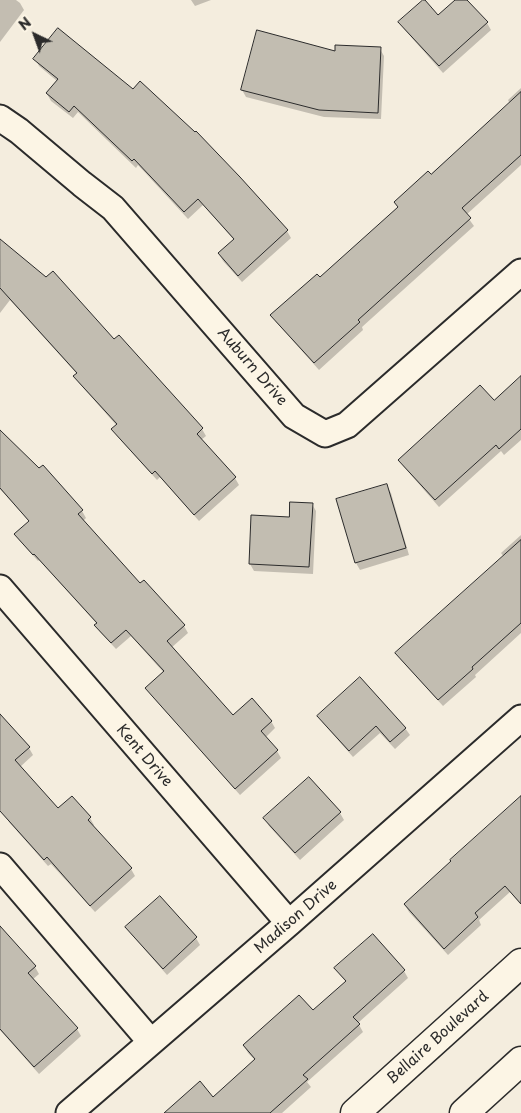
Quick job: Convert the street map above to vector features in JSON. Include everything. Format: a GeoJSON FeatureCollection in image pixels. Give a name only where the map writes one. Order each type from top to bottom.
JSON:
{"type":"FeatureCollection","features":[{"type":"Feature","properties":{"kind":"main road","name":"Bellaire Boulevard"},"geometry":{"type":"LineString","coordinates":[[355,1113],[521,963]]}},
{"type":"Feature","properties":{"kind":"main road"},"geometry":{"type":"LineString","coordinates":[[464,1113],[521,1061]]}},
{"type":"Feature","properties":{"kind":"street","name":"Auburn Drive"},"geometry":{"type":"LineString","coordinates":[[0,118],[19,131],[113,208],[294,416],[325,434],[347,425],[521,272]]}},
{"type":"Feature","properties":{"kind":"street","name":"Kent Drive"},"geometry":{"type":"LineString","coordinates":[[0,588],[289,923]]}},
{"type":"Feature","properties":{"kind":"street","name":"Madison Drive"},"geometry":{"type":"LineString","coordinates":[[69,1113],[289,923],[521,718]]}},
{"type":"Feature","properties":{"kind":"street"},"geometry":{"type":"LineString","coordinates":[[0,866],[151,1042]]}},
{"type":"Feature","properties":{"kind":"building"},"geometry":{"type":"Polygon","coordinates":[[[423,0],[438,15],[455,0],[467,0],[488,22],[439,66],[398,22],[423,0]]]}},
{"type":"Feature","properties":{"kind":"building"},"geometry":{"type":"Polygon","coordinates":[[[58,28],[133,89],[140,81],[196,131],[288,230],[238,276],[218,253],[234,239],[198,199],[184,212],[134,159],[132,161],[74,106],[69,112],[46,93],[58,79],[33,59],[58,28]]]}},
{"type":"Feature","properties":{"kind":"building"},"geometry":{"type":"Polygon","coordinates":[[[257,30],[335,51],[335,45],[381,47],[378,113],[319,110],[241,90],[257,30]]]}},
{"type":"Feature","properties":{"kind":"building"},"geometry":{"type":"Polygon","coordinates":[[[521,92],[521,155],[462,208],[471,218],[358,320],[360,322],[314,363],[270,315],[317,274],[320,277],[398,207],[394,202],[428,171],[431,174],[521,92]]]}},
{"type":"Feature","properties":{"kind":"building"},"geometry":{"type":"Polygon","coordinates":[[[0,239],[46,277],[53,271],[114,339],[119,335],[203,428],[197,434],[236,477],[194,515],[155,471],[152,474],[111,429],[117,424],[73,376],[77,373],[0,288],[0,239]]]}},
{"type":"Feature","properties":{"kind":"building"},"geometry":{"type":"Polygon","coordinates":[[[521,376],[521,429],[499,449],[496,445],[435,500],[398,460],[480,385],[494,400],[521,376]]]}},
{"type":"Feature","properties":{"kind":"building"},"geometry":{"type":"Polygon","coordinates":[[[0,430],[39,468],[43,465],[83,510],[78,514],[140,583],[144,580],[185,625],[167,641],[233,715],[252,698],[272,721],[261,731],[278,750],[235,789],[145,688],[164,671],[126,630],[111,643],[94,625],[97,623],[14,534],[29,521],[0,488],[0,430]]]}},
{"type":"Feature","properties":{"kind":"building"},"geometry":{"type":"Polygon","coordinates":[[[387,484],[406,548],[355,563],[336,499],[387,484]]]}},
{"type":"Feature","properties":{"kind":"building"},"geometry":{"type":"Polygon","coordinates":[[[290,502],[313,503],[309,567],[249,564],[251,515],[289,517],[290,502]]]}},
{"type":"Feature","properties":{"kind":"building"},"geometry":{"type":"Polygon","coordinates":[[[521,540],[521,623],[438,700],[395,653],[521,540]]]}},
{"type":"Feature","properties":{"kind":"building"},"geometry":{"type":"Polygon","coordinates":[[[360,677],[406,728],[390,742],[376,726],[349,751],[317,716],[360,677]]]}},
{"type":"Feature","properties":{"kind":"building"},"geometry":{"type":"Polygon","coordinates":[[[0,714],[30,747],[15,760],[58,808],[72,796],[91,817],[88,820],[132,868],[90,906],[47,857],[44,860],[0,811],[0,714]]]}},
{"type":"Feature","properties":{"kind":"building"},"geometry":{"type":"Polygon","coordinates":[[[309,777],[341,812],[295,853],[263,818],[309,777]]]}},
{"type":"Feature","properties":{"kind":"building"},"geometry":{"type":"Polygon","coordinates":[[[521,796],[521,904],[505,886],[475,913],[478,917],[444,949],[404,904],[521,796]]]}},
{"type":"Feature","properties":{"kind":"building"},"geometry":{"type":"Polygon","coordinates":[[[160,896],[197,937],[163,969],[125,927],[160,896]]]}},
{"type":"Feature","properties":{"kind":"building"},"geometry":{"type":"Polygon","coordinates":[[[0,926],[36,966],[28,973],[78,1028],[34,1067],[0,1029],[0,926]]]}},
{"type":"Feature","properties":{"kind":"building"},"geometry":{"type":"Polygon","coordinates":[[[373,934],[405,970],[353,1017],[360,1024],[303,1075],[308,1079],[270,1113],[164,1113],[200,1081],[213,1097],[255,1059],[243,1045],[299,995],[313,1010],[346,981],[334,968],[373,934]]]}}]}
